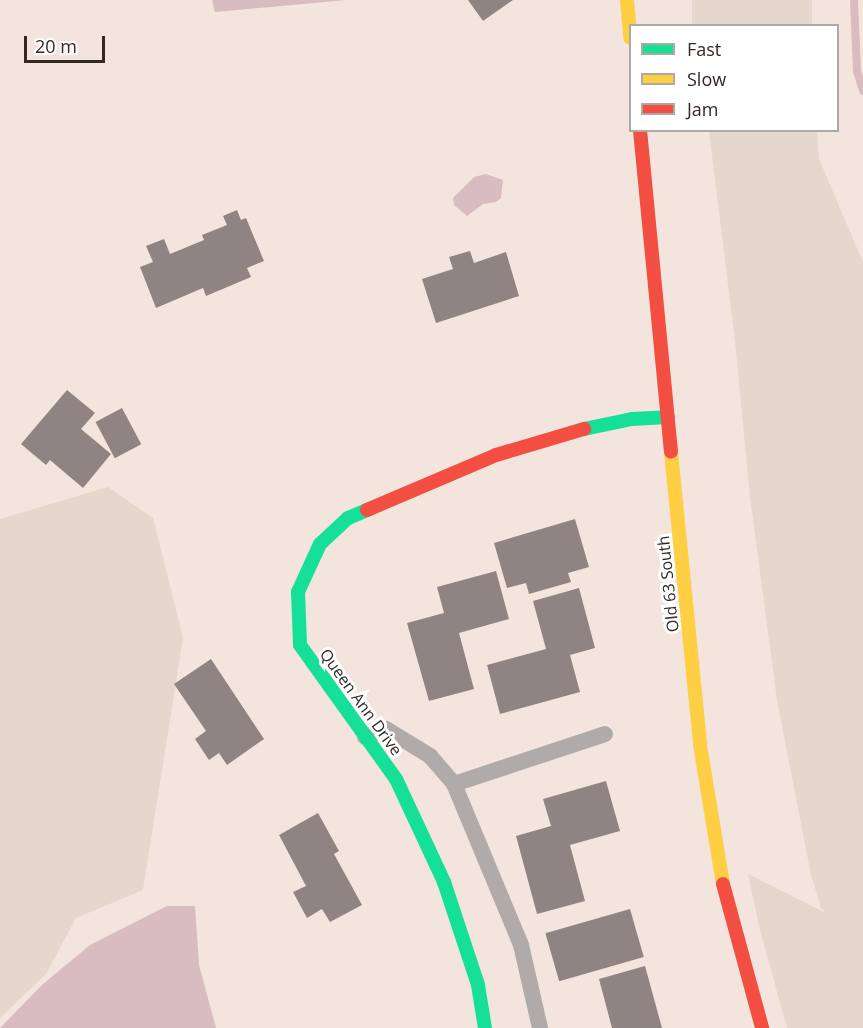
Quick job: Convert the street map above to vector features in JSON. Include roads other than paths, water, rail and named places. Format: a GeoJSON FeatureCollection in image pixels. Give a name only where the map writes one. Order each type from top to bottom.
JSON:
{"type":"FeatureCollection","features":[{"type":"Feature","properties":{"kind":"main road"},"geometry":{"type":"LineString","coordinates":[[627,0],[629,25]]}},
{"type":"Feature","properties":{"kind":"main road","name":"Old 63 South"},"geometry":{"type":"LineString","coordinates":[[640,132],[700,745],[726,900],[762,1028]]}},
{"type":"Feature","properties":{"kind":"main road","name":"Queen Ann Drive"},"geometry":{"type":"LineString","coordinates":[[485,1028],[478,985],[444,882],[396,779],[300,645],[298,592],[320,544],[348,518],[496,454],[595,426],[632,419],[668,417]]}},
{"type":"Feature","properties":{"kind":"lane"},"geometry":{"type":"LineString","coordinates":[[365,737],[386,729],[430,756],[454,784],[521,945],[540,1028]]}},
{"type":"Feature","properties":{"kind":"lane"},"geometry":{"type":"LineString","coordinates":[[454,784],[605,734]]}},
{"type":"Feature","properties":{"kind":"waterway"},"geometry":{"type":"LineString","coordinates":[[854,0],[857,71],[863,91]]}}]}
